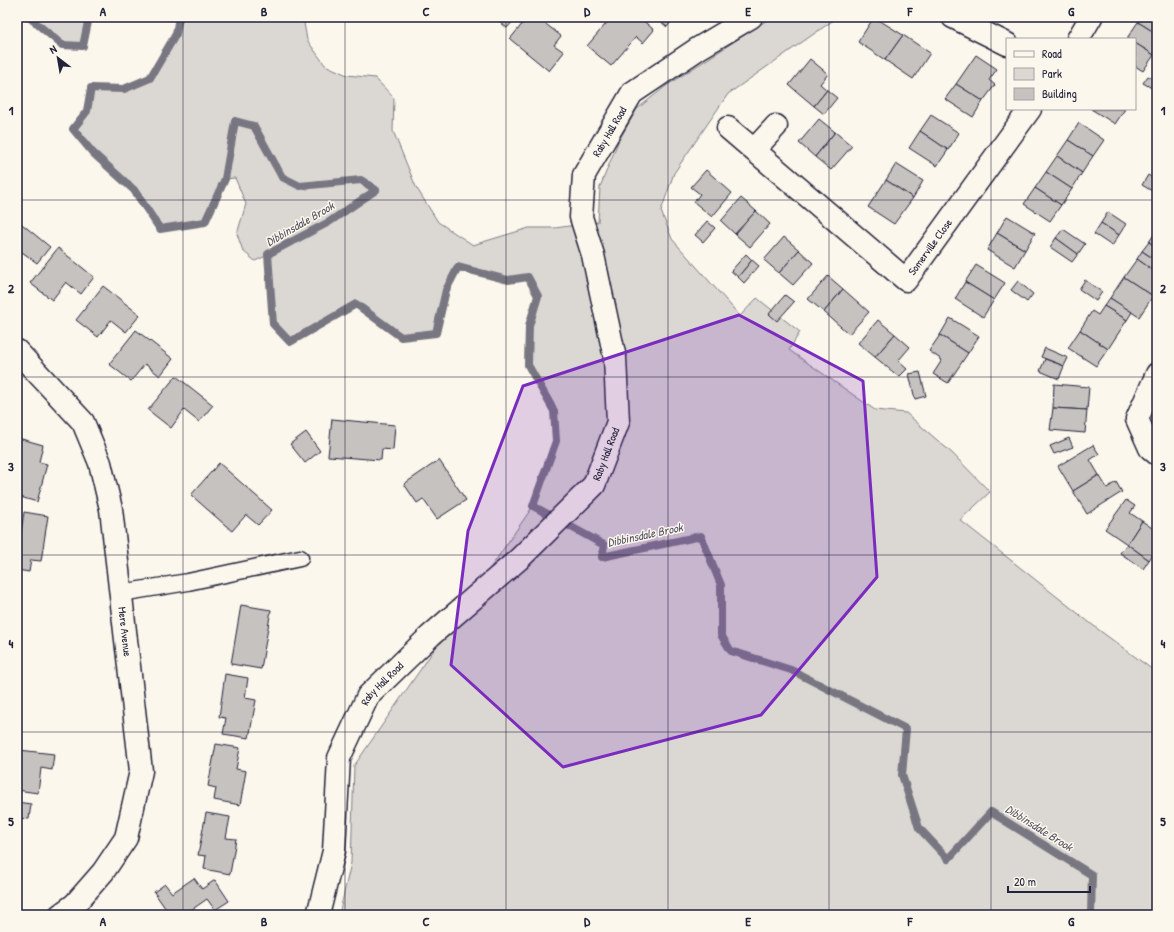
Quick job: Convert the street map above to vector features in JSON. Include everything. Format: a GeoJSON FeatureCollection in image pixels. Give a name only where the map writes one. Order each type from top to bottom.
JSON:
{"type":"FeatureCollection","features":[{"type":"Feature","properties":{"kind":"street","name":"Raby Hall Road"},"geometry":{"type":"LineString","coordinates":[[318,915],[334,851],[339,758],[368,696],[430,636],[519,559],[594,485],[618,422],[615,358],[593,255],[581,217],[584,175],[632,93],[699,48],[751,17]]}},
{"type":"Feature","properties":{"kind":"street"},"geometry":{"type":"LineString","coordinates":[[952,17],[1006,44]]}},
{"type":"Feature","properties":{"kind":"street"},"geometry":{"type":"LineString","coordinates":[[1079,38],[1091,17]]}},
{"type":"Feature","properties":{"kind":"street","name":"Somerville Close"},"geometry":{"type":"LineString","coordinates":[[728,128],[906,280],[1029,110]]}},
{"type":"Feature","properties":{"kind":"street"},"geometry":{"type":"LineString","coordinates":[[754,150],[776,126]]}},
{"type":"Feature","properties":{"kind":"street","name":"Mere Avenue"},"geometry":{"type":"LineString","coordinates":[[19,358],[83,422],[100,463],[111,509],[141,771],[126,838],[102,872],[80,899],[60,915]]}},
{"type":"Feature","properties":{"kind":"street"},"geometry":{"type":"LineString","coordinates":[[1157,374],[1137,419],[1150,448],[1157,454]]}},
{"type":"Feature","properties":{"kind":"lane"},"geometry":{"type":"LineString","coordinates":[[121,593],[188,582],[300,558]]}},
{"type":"Feature","properties":{"kind":"highlighted area"},"geometry":{"type":"Polygon","coordinates":[[[739,315],[863,381],[877,577],[761,715],[563,767],[451,665],[468,531],[523,386],[739,315]]]}},
{"type":"Feature","properties":{"kind":"green space"},"geometry":{"type":"Polygon","coordinates":[[[29,17],[89,17],[83,46],[62,45],[29,17]]]}},
{"type":"Feature","properties":{"kind":"green space"},"geometry":{"type":"Polygon","coordinates":[[[179,17],[303,17],[307,40],[325,65],[347,75],[375,78],[394,98],[393,131],[416,187],[438,222],[473,245],[529,228],[555,228],[598,222],[600,187],[618,142],[637,109],[666,86],[772,17],[838,17],[728,94],[674,173],[661,211],[672,239],[740,316],[757,298],[800,332],[789,350],[875,410],[906,413],[952,453],[990,492],[960,520],[1099,630],[1157,673],[1157,915],[339,915],[351,863],[354,766],[533,506],[556,441],[554,411],[528,365],[529,326],[538,296],[528,277],[508,280],[458,267],[446,290],[436,333],[401,337],[356,304],[290,342],[273,324],[268,255],[255,261],[243,251],[237,234],[246,204],[235,178],[225,179],[205,222],[160,229],[134,190],[93,153],[73,129],[87,111],[91,88],[124,89],[150,78],[176,34],[179,17]]]}},
{"type":"Feature","properties":{"kind":"building"},"geometry":{"type":"Polygon","coordinates":[[[494,17],[528,17],[522,25],[515,19],[507,28],[494,17]]]}},
{"type":"Feature","properties":{"kind":"building"},"geometry":{"type":"Polygon","coordinates":[[[528,17],[537,17],[561,36],[554,45],[564,52],[549,71],[510,39],[528,17]]]}},
{"type":"Feature","properties":{"kind":"building"},"geometry":{"type":"Polygon","coordinates":[[[610,17],[639,17],[654,30],[643,43],[636,37],[611,66],[587,46],[611,18],[610,17]]]}},
{"type":"Feature","properties":{"kind":"building"},"geometry":{"type":"Polygon","coordinates":[[[655,17],[675,17],[667,27],[655,17]]]}},
{"type":"Feature","properties":{"kind":"building"},"geometry":{"type":"Polygon","coordinates":[[[874,17],[903,35],[885,60],[858,42],[874,17]]]}},
{"type":"Feature","properties":{"kind":"building"},"geometry":{"type":"Polygon","coordinates":[[[1141,17],[1157,17],[1157,34],[1138,22],[1141,17]]]}},
{"type":"Feature","properties":{"kind":"building"},"geometry":{"type":"Polygon","coordinates":[[[1138,22],[1157,34],[1157,50],[1154,55],[1136,44],[1136,38],[1127,38],[1138,22]]]}},
{"type":"Feature","properties":{"kind":"building"},"geometry":{"type":"Polygon","coordinates":[[[903,35],[930,53],[913,79],[885,60],[903,35]]]}},
{"type":"Feature","properties":{"kind":"building"},"geometry":{"type":"Polygon","coordinates":[[[1136,44],[1154,55],[1143,71],[1136,67],[1136,44]]]}},
{"type":"Feature","properties":{"kind":"building"},"geometry":{"type":"Polygon","coordinates":[[[976,55],[997,69],[989,80],[995,85],[983,101],[956,84],[976,55]]]}},
{"type":"Feature","properties":{"kind":"building"},"geometry":{"type":"Polygon","coordinates":[[[810,59],[828,74],[820,84],[827,90],[814,106],[789,85],[810,59]]]}},
{"type":"Feature","properties":{"kind":"building"},"geometry":{"type":"Polygon","coordinates":[[[1148,76],[1157,82],[1157,91],[1143,83],[1148,76]]]}},
{"type":"Feature","properties":{"kind":"building"},"geometry":{"type":"Polygon","coordinates":[[[956,84],[983,101],[973,117],[945,99],[956,84]]]}},
{"type":"Feature","properties":{"kind":"building"},"geometry":{"type":"Polygon","coordinates":[[[827,90],[837,98],[824,114],[814,106],[827,90]]]}},
{"type":"Feature","properties":{"kind":"building"},"geometry":{"type":"Polygon","coordinates":[[[1093,110],[1124,110],[1115,124],[1093,110]]]}},
{"type":"Feature","properties":{"kind":"building"},"geometry":{"type":"Polygon","coordinates":[[[931,115],[959,133],[948,150],[920,131],[931,115]]]}},
{"type":"Feature","properties":{"kind":"building"},"geometry":{"type":"Polygon","coordinates":[[[819,119],[835,132],[815,157],[799,143],[819,119]]]}},
{"type":"Feature","properties":{"kind":"building"},"geometry":{"type":"Polygon","coordinates":[[[1079,123],[1104,140],[1093,156],[1068,140],[1079,123]]]}},
{"type":"Feature","properties":{"kind":"building"},"geometry":{"type":"Polygon","coordinates":[[[920,131],[948,150],[937,166],[909,148],[920,131]]]}},
{"type":"Feature","properties":{"kind":"building"},"geometry":{"type":"Polygon","coordinates":[[[835,132],[852,146],[831,170],[815,157],[835,132]]]}},
{"type":"Feature","properties":{"kind":"building"},"geometry":{"type":"Polygon","coordinates":[[[1068,140],[1093,156],[1082,173],[1057,156],[1068,140]]]}},
{"type":"Feature","properties":{"kind":"building"},"geometry":{"type":"Polygon","coordinates":[[[1057,156],[1082,173],[1072,189],[1046,172],[1057,156]]]}},
{"type":"Feature","properties":{"kind":"building"},"geometry":{"type":"Polygon","coordinates":[[[896,164],[923,181],[913,198],[886,180],[896,164]]]}},
{"type":"Feature","properties":{"kind":"building"},"geometry":{"type":"Polygon","coordinates":[[[706,170],[732,193],[712,217],[694,202],[700,194],[691,187],[706,170]]]}},
{"type":"Feature","properties":{"kind":"building"},"geometry":{"type":"Polygon","coordinates":[[[1046,172],[1072,189],[1061,205],[1035,188],[1046,172]]]}},
{"type":"Feature","properties":{"kind":"building"},"geometry":{"type":"Polygon","coordinates":[[[1148,175],[1157,181],[1157,194],[1142,185],[1148,175]]]}},
{"type":"Feature","properties":{"kind":"building"},"geometry":{"type":"Polygon","coordinates":[[[886,180],[913,198],[894,224],[868,207],[886,180]]]}},
{"type":"Feature","properties":{"kind":"building"},"geometry":{"type":"Polygon","coordinates":[[[1035,188],[1061,205],[1050,221],[1024,204],[1035,188]]]}},
{"type":"Feature","properties":{"kind":"building"},"geometry":{"type":"Polygon","coordinates":[[[741,198],[756,211],[735,234],[721,221],[741,198]]]}},
{"type":"Feature","properties":{"kind":"building"},"geometry":{"type":"Polygon","coordinates":[[[756,211],[770,224],[750,247],[735,234],[756,211]]]}},
{"type":"Feature","properties":{"kind":"building"},"geometry":{"type":"Polygon","coordinates":[[[1108,212],[1126,224],[1119,235],[1101,223],[1108,212]]]}},
{"type":"Feature","properties":{"kind":"building"},"geometry":{"type":"Polygon","coordinates":[[[1007,216],[1035,233],[1025,250],[997,233],[1007,216]]]}},
{"type":"Feature","properties":{"kind":"building"},"geometry":{"type":"Polygon","coordinates":[[[17,220],[50,247],[37,263],[22,252],[17,258],[17,220]]]}},
{"type":"Feature","properties":{"kind":"building"},"geometry":{"type":"Polygon","coordinates":[[[707,221],[715,228],[703,242],[695,235],[707,221]]]}},
{"type":"Feature","properties":{"kind":"building"},"geometry":{"type":"Polygon","coordinates":[[[1101,223],[1119,235],[1112,246],[1094,234],[1101,223]]]}},
{"type":"Feature","properties":{"kind":"building"},"geometry":{"type":"Polygon","coordinates":[[[1063,229],[1085,244],[1078,254],[1056,238],[1063,229]]]}},
{"type":"Feature","properties":{"kind":"building"},"geometry":{"type":"Polygon","coordinates":[[[1157,230],[1157,248],[1149,242],[1157,230]]]}},
{"type":"Feature","properties":{"kind":"building"},"geometry":{"type":"Polygon","coordinates":[[[997,233],[1025,250],[1015,267],[987,250],[997,233]]]}},
{"type":"Feature","properties":{"kind":"building"},"geometry":{"type":"Polygon","coordinates":[[[784,237],[799,250],[779,273],[764,260],[784,237]]]}},
{"type":"Feature","properties":{"kind":"building"},"geometry":{"type":"Polygon","coordinates":[[[1056,238],[1078,254],[1072,262],[1050,247],[1056,238]]]}},
{"type":"Feature","properties":{"kind":"building"},"geometry":{"type":"Polygon","coordinates":[[[1149,242],[1157,248],[1157,261],[1142,251],[1149,242]]]}},
{"type":"Feature","properties":{"kind":"building"},"geometry":{"type":"Polygon","coordinates":[[[58,248],[94,277],[81,294],[66,282],[52,300],[30,283],[58,248]]]}},
{"type":"Feature","properties":{"kind":"building"},"geometry":{"type":"Polygon","coordinates":[[[799,250],[813,263],[793,285],[779,273],[799,250]]]}},
{"type":"Feature","properties":{"kind":"building"},"geometry":{"type":"Polygon","coordinates":[[[1142,251],[1157,261],[1157,273],[1137,259],[1142,251]]]}},
{"type":"Feature","properties":{"kind":"building"},"geometry":{"type":"Polygon","coordinates":[[[746,254],[752,260],[738,277],[731,271],[746,254]]]}},
{"type":"Feature","properties":{"kind":"building"},"geometry":{"type":"Polygon","coordinates":[[[1137,259],[1157,273],[1157,290],[1153,296],[1124,277],[1137,259]]]}},
{"type":"Feature","properties":{"kind":"building"},"geometry":{"type":"Polygon","coordinates":[[[752,260],[759,266],[744,283],[738,277],[752,260]]]}},
{"type":"Feature","properties":{"kind":"building"},"geometry":{"type":"Polygon","coordinates":[[[976,265],[1005,283],[994,300],[965,282],[976,265]]]}},
{"type":"Feature","properties":{"kind":"building"},"geometry":{"type":"Polygon","coordinates":[[[828,276],[843,289],[824,312],[808,299],[828,276]]]}},
{"type":"Feature","properties":{"kind":"building"},"geometry":{"type":"Polygon","coordinates":[[[1124,277],[1153,296],[1139,317],[1110,298],[1124,277]]]}},
{"type":"Feature","properties":{"kind":"building"},"geometry":{"type":"Polygon","coordinates":[[[1085,280],[1102,292],[1096,301],[1079,289],[1085,280]]]}},
{"type":"Feature","properties":{"kind":"building"},"geometry":{"type":"Polygon","coordinates":[[[1018,281],[1033,294],[1027,302],[1011,290],[1018,281]]]}},
{"type":"Feature","properties":{"kind":"building"},"geometry":{"type":"Polygon","coordinates":[[[965,282],[994,300],[983,317],[955,299],[965,282]]]}},
{"type":"Feature","properties":{"kind":"building"},"geometry":{"type":"Polygon","coordinates":[[[103,286],[140,315],[126,332],[111,320],[98,337],[76,320],[103,286]]]}},
{"type":"Feature","properties":{"kind":"building"},"geometry":{"type":"Polygon","coordinates":[[[843,289],[869,312],[849,334],[824,312],[843,289]]]}},
{"type":"Feature","properties":{"kind":"building"},"geometry":{"type":"Polygon","coordinates":[[[785,295],[794,302],[777,321],[769,314],[785,295]]]}},
{"type":"Feature","properties":{"kind":"building"},"geometry":{"type":"Polygon","coordinates":[[[1110,298],[1132,312],[1127,320],[1104,306],[1110,298]]]}},
{"type":"Feature","properties":{"kind":"building"},"geometry":{"type":"Polygon","coordinates":[[[1104,306],[1127,320],[1108,349],[1080,330],[1092,311],[1098,315],[1104,306]]]}},
{"type":"Feature","properties":{"kind":"building"},"geometry":{"type":"Polygon","coordinates":[[[950,318],[979,336],[968,353],[940,335],[950,318]]]}},
{"type":"Feature","properties":{"kind":"building"},"geometry":{"type":"Polygon","coordinates":[[[878,320],[895,334],[875,357],[858,343],[878,320]]]}},
{"type":"Feature","properties":{"kind":"building"},"geometry":{"type":"Polygon","coordinates":[[[136,330],[173,359],[160,376],[145,364],[131,381],[109,364],[136,330]]]}},
{"type":"Feature","properties":{"kind":"building"},"geometry":{"type":"Polygon","coordinates":[[[1080,330],[1108,349],[1096,366],[1068,348],[1080,330]]]}},
{"type":"Feature","properties":{"kind":"building"},"geometry":{"type":"Polygon","coordinates":[[[895,334],[910,347],[898,361],[907,369],[899,377],[875,357],[895,334]]]}},
{"type":"Feature","properties":{"kind":"building"},"geometry":{"type":"Polygon","coordinates":[[[940,335],[968,353],[948,383],[933,374],[942,360],[929,351],[940,335]]]}},
{"type":"Feature","properties":{"kind":"building"},"geometry":{"type":"Polygon","coordinates":[[[1045,348],[1068,358],[1064,366],[1041,357],[1045,348]]]}},
{"type":"Feature","properties":{"kind":"building"},"geometry":{"type":"Polygon","coordinates":[[[1045,359],[1064,366],[1059,379],[1040,371],[1045,359]]]}},
{"type":"Feature","properties":{"kind":"building"},"geometry":{"type":"Polygon","coordinates":[[[920,372],[926,396],[915,399],[909,374],[920,372]]]}},
{"type":"Feature","properties":{"kind":"building"},"geometry":{"type":"Polygon","coordinates":[[[176,376],[213,405],[199,422],[184,410],[171,428],[148,410],[176,376]]]}},
{"type":"Feature","properties":{"kind":"building"},"geometry":{"type":"Polygon","coordinates":[[[1054,384],[1089,387],[1087,410],[1053,408],[1054,384]]]}},
{"type":"Feature","properties":{"kind":"building"},"geometry":{"type":"Polygon","coordinates":[[[1053,408],[1087,410],[1085,433],[1050,430],[1053,408]]]}},
{"type":"Feature","properties":{"kind":"building"},"geometry":{"type":"Polygon","coordinates":[[[332,419],[395,425],[393,450],[382,449],[381,460],[328,456],[332,419]]]}},
{"type":"Feature","properties":{"kind":"building"},"geometry":{"type":"Polygon","coordinates":[[[306,432],[320,451],[305,463],[290,444],[306,432]]]}},
{"type":"Feature","properties":{"kind":"building"},"geometry":{"type":"Polygon","coordinates":[[[18,438],[43,445],[39,462],[47,464],[37,502],[17,496],[19,477],[17,477],[18,438]]]}},
{"type":"Feature","properties":{"kind":"building"},"geometry":{"type":"Polygon","coordinates":[[[1069,438],[1073,447],[1054,454],[1050,446],[1069,438]]]}},
{"type":"Feature","properties":{"kind":"building"},"geometry":{"type":"Polygon","coordinates":[[[1093,445],[1099,454],[1090,460],[1099,475],[1073,491],[1058,466],[1093,445]]]}},
{"type":"Feature","properties":{"kind":"building"},"geometry":{"type":"Polygon","coordinates":[[[439,460],[466,500],[437,519],[423,499],[417,503],[404,484],[439,460]]]}},
{"type":"Feature","properties":{"kind":"building"},"geometry":{"type":"Polygon","coordinates":[[[219,463],[272,510],[258,525],[246,515],[232,531],[191,495],[219,463]]]}},
{"type":"Feature","properties":{"kind":"building"},"geometry":{"type":"Polygon","coordinates":[[[1099,475],[1107,488],[1116,482],[1122,492],[1087,514],[1073,491],[1099,475]]]}},
{"type":"Feature","properties":{"kind":"building"},"geometry":{"type":"Polygon","coordinates":[[[1126,500],[1135,506],[1130,513],[1142,521],[1127,544],[1105,529],[1126,500]]]}},
{"type":"Feature","properties":{"kind":"building"},"geometry":{"type":"Polygon","coordinates":[[[24,512],[48,516],[41,561],[31,560],[29,572],[17,570],[17,533],[21,533],[24,512]]]}},
{"type":"Feature","properties":{"kind":"building"},"geometry":{"type":"Polygon","coordinates":[[[1142,521],[1155,530],[1157,526],[1157,548],[1149,560],[1127,544],[1142,521]]]}},
{"type":"Feature","properties":{"kind":"building"},"geometry":{"type":"Polygon","coordinates":[[[1127,544],[1149,560],[1143,569],[1120,553],[1127,544]]]}},
{"type":"Feature","properties":{"kind":"building"},"geometry":{"type":"Polygon","coordinates":[[[241,605],[271,610],[261,669],[231,664],[241,605]]]}},
{"type":"Feature","properties":{"kind":"building"},"geometry":{"type":"Polygon","coordinates":[[[225,674],[248,678],[245,698],[256,700],[249,738],[223,734],[226,718],[219,717],[225,674]]]}},
{"type":"Feature","properties":{"kind":"building"},"geometry":{"type":"Polygon","coordinates":[[[216,744],[240,748],[236,769],[246,771],[240,805],[214,800],[216,788],[208,786],[216,744]]]}},
{"type":"Feature","properties":{"kind":"building"},"geometry":{"type":"Polygon","coordinates":[[[19,750],[54,754],[52,770],[41,768],[38,793],[17,790],[19,750]]]}},
{"type":"Feature","properties":{"kind":"building"},"geometry":{"type":"Polygon","coordinates":[[[17,802],[31,804],[29,819],[18,818],[17,825],[17,802]]]}},
{"type":"Feature","properties":{"kind":"building"},"geometry":{"type":"Polygon","coordinates":[[[206,813],[230,817],[226,838],[236,839],[230,874],[204,869],[206,856],[198,855],[206,813]]]}},
{"type":"Feature","properties":{"kind":"building"},"geometry":{"type":"Polygon","coordinates":[[[194,878],[202,889],[215,880],[229,901],[215,910],[207,899],[184,915],[170,915],[154,892],[165,884],[172,893],[194,878]]]}},
{"type":"Feature","properties":{"kind":"waterway","name":"Dibbinsdale Brook"},"geometry":{"type":"LineString","coordinates":[[29,17],[62,45],[83,46],[89,17]]}},
{"type":"Feature","properties":{"kind":"waterway","name":"Dibbinsdale Brook"},"geometry":{"type":"LineString","coordinates":[[179,17],[176,34],[150,78],[124,89],[91,88],[87,111],[73,129],[93,153],[134,190],[160,229],[205,222],[225,179],[235,121],[254,126],[282,177],[300,186],[361,180],[376,190],[329,222],[268,254],[273,324],[290,342],[356,304],[401,337],[436,333],[446,290],[458,267],[508,280],[528,277],[538,296],[529,326],[528,365],[554,411],[556,441],[533,506],[604,545],[602,557],[701,536],[721,585],[721,635],[731,651],[791,670],[906,729],[902,775],[919,828],[948,859],[991,812],[1092,875],[1091,915]]}}]}
